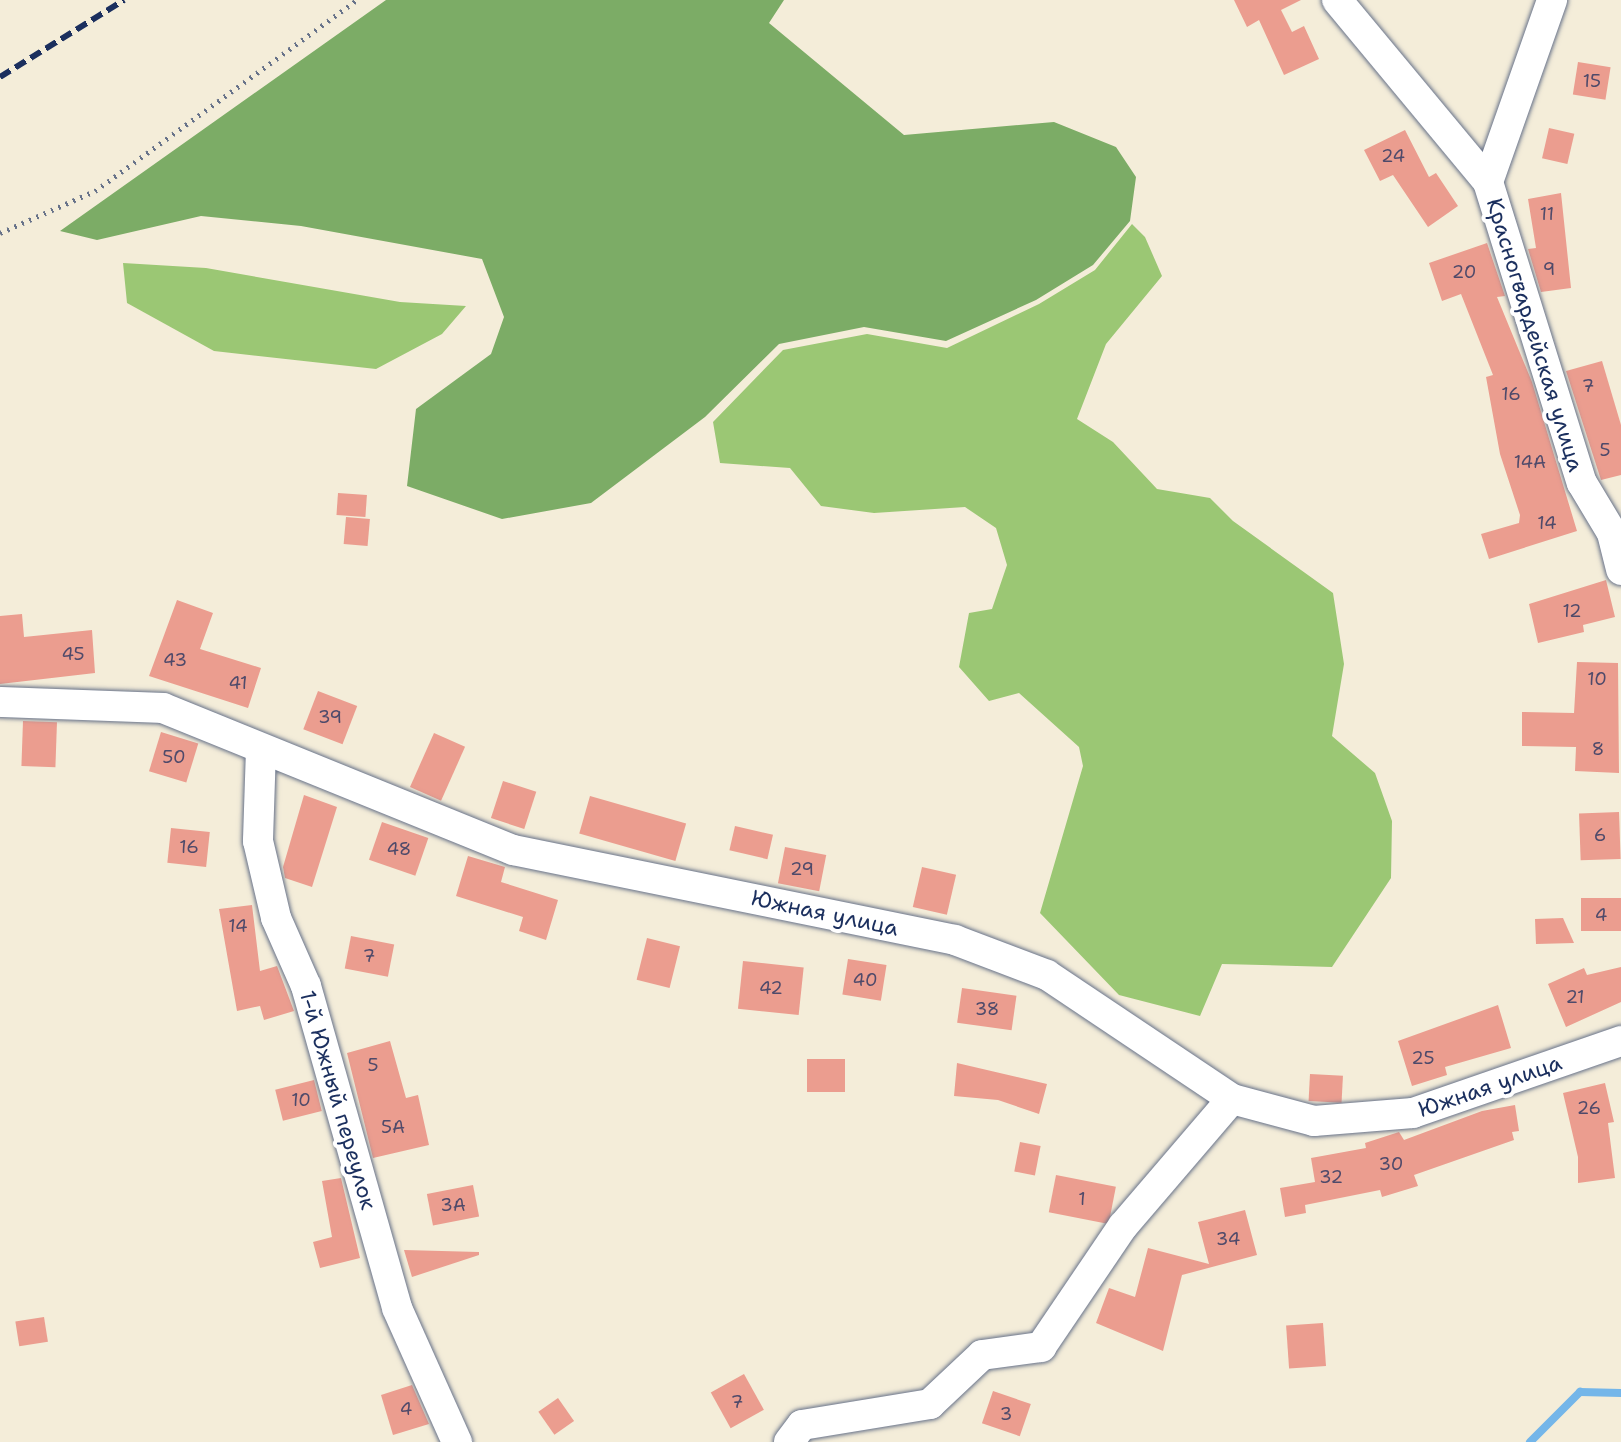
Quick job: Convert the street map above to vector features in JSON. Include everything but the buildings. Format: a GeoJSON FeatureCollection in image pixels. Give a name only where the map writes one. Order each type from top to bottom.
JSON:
{"type":"FeatureCollection","features":[{"type":"Feature","properties":{"kind":"street","name":"Красногвардейская улица"},"geometry":{"type":"LineString","coordinates":[[1337,0],[1488,182],[1582,483],[1612,533],[1621,570]]}},
{"type":"Feature","properties":{"kind":"street"},"geometry":{"type":"LineString","coordinates":[[1488,182],[1552,0]]}},
{"type":"Feature","properties":{"kind":"street","name":"Южная улица"},"geometry":{"type":"LineString","coordinates":[[0,702],[163,708],[513,850],[955,940],[1047,975],[1232,1099],[1314,1121],[1413,1113],[1621,1041]]}},
{"type":"Feature","properties":{"kind":"street","name":"1-й Южный переулок"},"geometry":{"type":"LineString","coordinates":[[261,749],[258,841],[276,918],[306,986],[397,1308],[457,1442]]}},
{"type":"Feature","properties":{"kind":"street"},"geometry":{"type":"LineString","coordinates":[[789,1442],[802,1425],[930,1404],[982,1355],[1041,1347],[1123,1226],[1232,1099]]}},
{"type":"Feature","properties":{"kind":"path"},"geometry":{"type":"LineString","coordinates":[[0,233],[95,191],[357,0]]}},
{"type":"Feature","properties":{"kind":"green space"},"geometry":{"type":"Polygon","coordinates":[[[386,0],[784,0],[769,23],[904,135],[1054,122],[1116,147],[1136,177],[1130,221],[1093,265],[1036,300],[946,341],[864,327],[779,344],[705,417],[591,503],[502,519],[407,486],[416,409],[491,354],[504,317],[482,259],[301,226],[201,216],[97,240],[60,231],[386,0]]]}},
{"type":"Feature","properties":{"kind":"green space"},"geometry":{"type":"Polygon","coordinates":[[[1132,224],[1145,237],[1162,276],[1106,344],[1077,419],[1113,442],[1157,489],[1210,498],[1233,521],[1333,593],[1344,664],[1332,736],[1375,773],[1392,821],[1391,878],[1332,967],[1222,964],[1200,1016],[1119,995],[1040,913],[1083,766],[1079,747],[1019,693],[989,701],[959,667],[969,613],[992,609],[1007,565],[996,528],[965,507],[874,513],[821,506],[790,468],[720,463],[713,422],[783,350],[867,334],[947,348],[1039,304],[1095,270],[1132,224]]]}},
{"type":"Feature","properties":{"kind":"green space"},"geometry":{"type":"Polygon","coordinates":[[[123,263],[206,268],[400,302],[466,306],[442,334],[376,369],[214,351],[127,303],[123,263]]]}},
{"type":"Feature","properties":{"kind":"waterway"},"geometry":{"type":"LineString","coordinates":[[1530,1442],[1580,1392],[1621,1393]]}},
{"type":"Feature","properties":{"kind":"railway"},"geometry":{"type":"LineString","coordinates":[[0,77],[124,0]]}}]}
